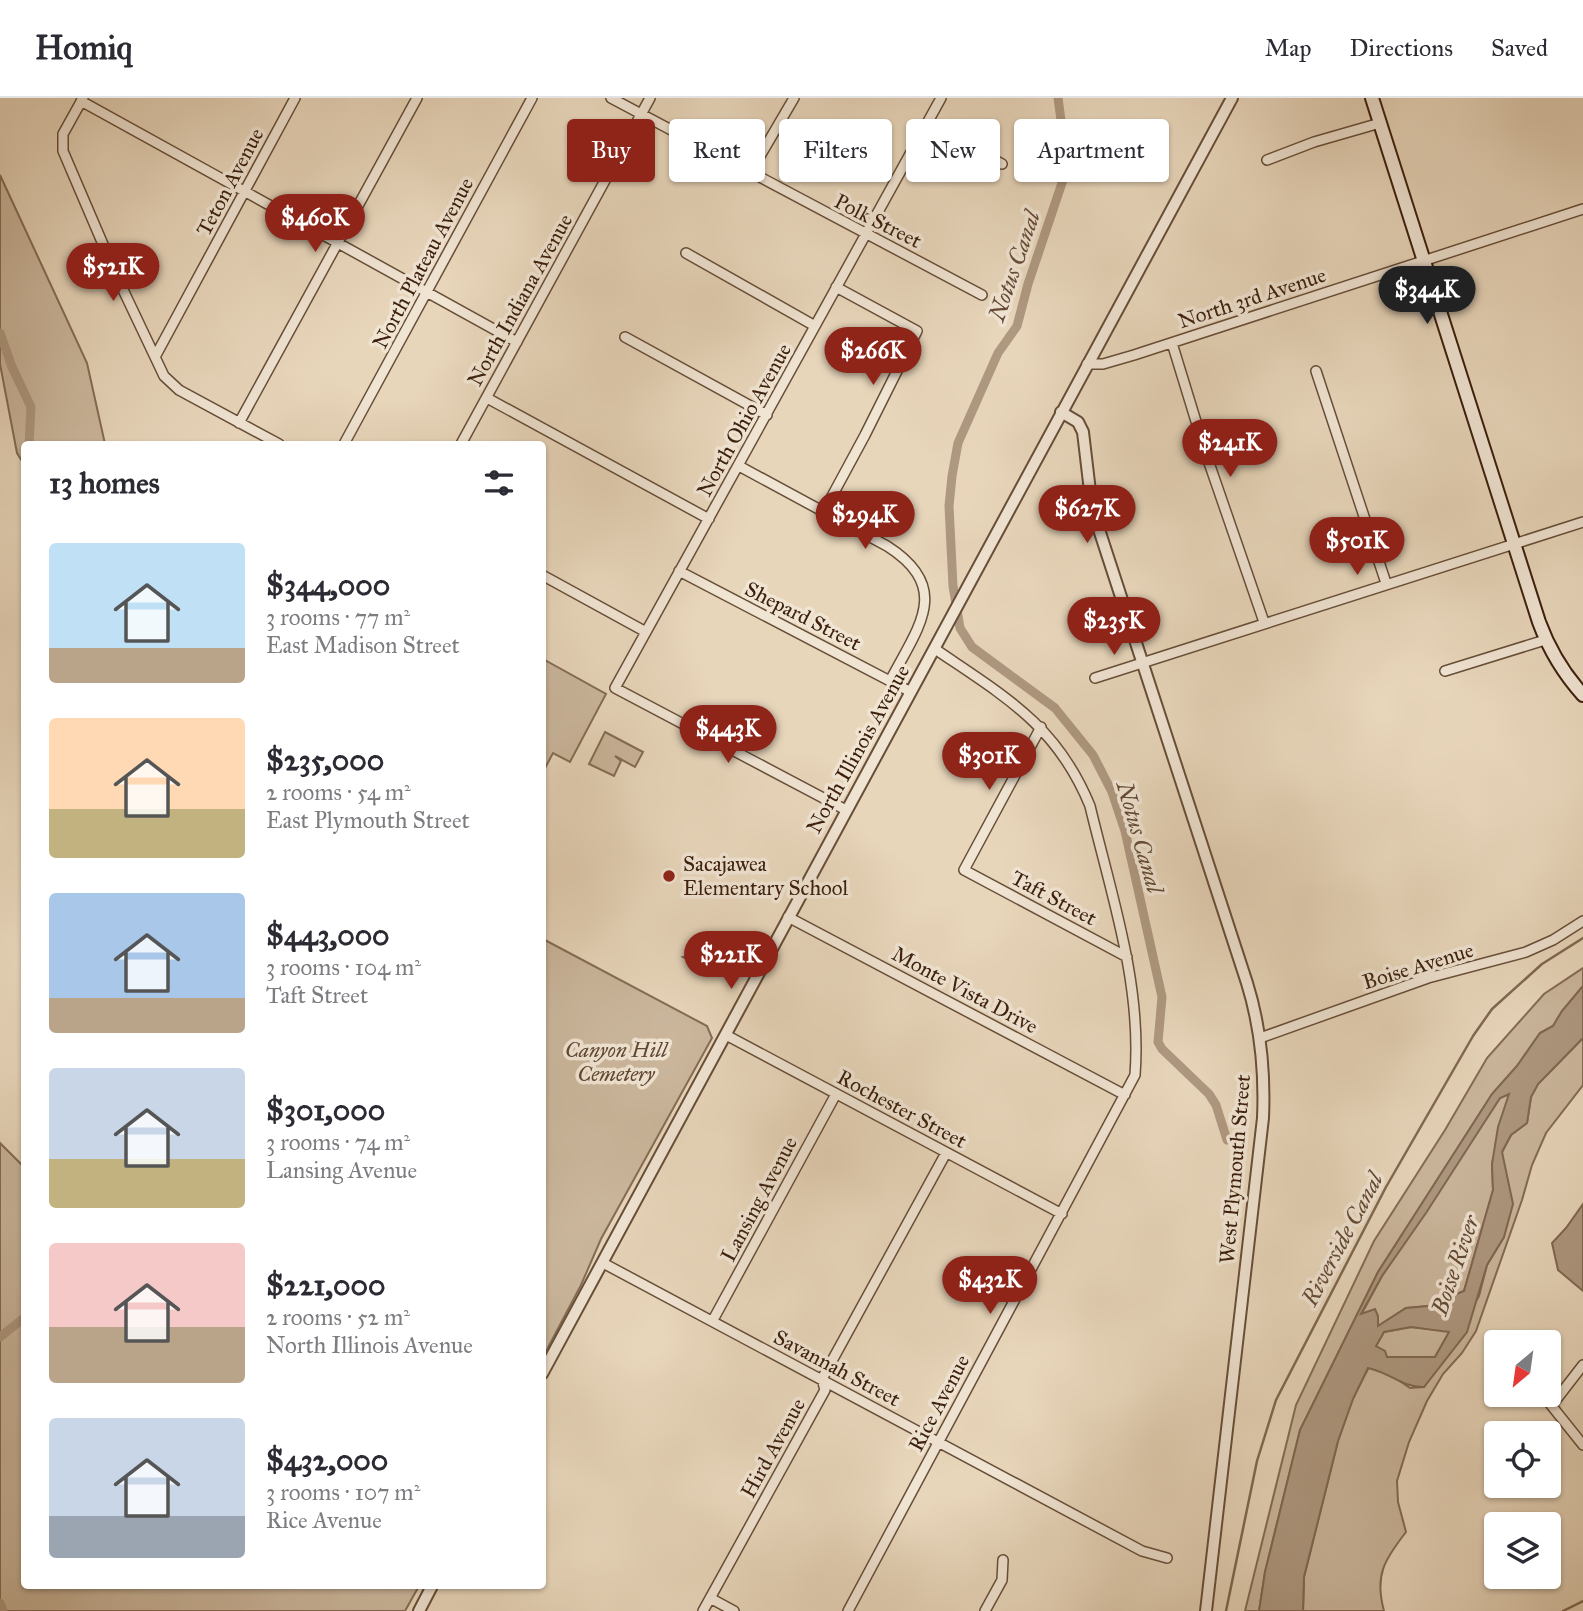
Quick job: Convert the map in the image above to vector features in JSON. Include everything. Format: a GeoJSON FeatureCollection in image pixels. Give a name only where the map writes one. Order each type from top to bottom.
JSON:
{"type":"FeatureCollection","features":[{"type":"Feature","properties":{"kind":"main road"},"geometry":{"type":"LineString","coordinates":[[1372,98],[1545,640],[1560,666],[1583,695]]}},
{"type":"Feature","properties":{"kind":"street","name":"Teton Avenue"},"geometry":{"type":"LineString","coordinates":[[155,357],[295,98]]}},
{"type":"Feature","properties":{"kind":"street"},"geometry":{"type":"LineString","coordinates":[[239,423],[417,98]]}},
{"type":"Feature","properties":{"kind":"street","name":"North Plateau Avenue"},"geometry":{"type":"LineString","coordinates":[[346,441],[532,98]]}},
{"type":"Feature","properties":{"kind":"street","name":"Polk Street"},"geometry":{"type":"LineString","coordinates":[[611,98],[669,129]]}},
{"type":"Feature","properties":{"kind":"street","name":"North Indiana Avenue"},"geometry":{"type":"LineString","coordinates":[[463,441],[650,98]]}},
{"type":"Feature","properties":{"kind":"street"},"geometry":{"type":"LineString","coordinates":[[765,147],[794,98]]}},
{"type":"Feature","properties":{"kind":"street","name":"North Ohio Avenue"},"geometry":{"type":"LineString","coordinates":[[929,119],[941,98]]}},
{"type":"Feature","properties":{"kind":"street","name":"North Illinois Avenue"},"geometry":{"type":"LineString","coordinates":[[546,1367],[846,810],[950,624],[1231,98]]}},
{"type":"Feature","properties":{"kind":"street"},"geometry":{"type":"LineString","coordinates":[[272,441],[179,390],[164,376],[63,151],[63,134],[82,99],[517,342]]}},
{"type":"Feature","properties":{"kind":"street"},"geometry":{"type":"LineString","coordinates":[[1267,160],[1314,142],[1380,123]]}},
{"type":"Feature","properties":{"kind":"street","name":"North Ohio Avenue"},"geometry":{"type":"LineString","coordinates":[[846,810],[615,688],[906,161]]}},
{"type":"Feature","properties":{"kind":"street","name":"Polk Street"},"geometry":{"type":"LineString","coordinates":[[765,181],[982,295]]}},
{"type":"Feature","properties":{"kind":"street","name":"North 3rd Avenue"},"geometry":{"type":"LineString","coordinates":[[1172,343],[1583,209]]}},
{"type":"Feature","properties":{"kind":"street"},"geometry":{"type":"LineString","coordinates":[[686,253],[815,326]]}},
{"type":"Feature","properties":{"kind":"street"},"geometry":{"type":"LineString","coordinates":[[824,511],[917,331],[836,287]]}},
{"type":"Feature","properties":{"kind":"street"},"geometry":{"type":"LineString","coordinates":[[625,337],[767,415]]}},
{"type":"Feature","properties":{"kind":"street"},"geometry":{"type":"LineString","coordinates":[[1087,364],[1103,363],[1172,343],[1206,454],[1264,622]]}},
{"type":"Feature","properties":{"kind":"street"},"geometry":{"type":"LineString","coordinates":[[1316,371],[1386,583]]}},
{"type":"Feature","properties":{"kind":"street"},"geometry":{"type":"LineString","coordinates":[[487,398],[709,519]]}},
{"type":"Feature","properties":{"kind":"street","name":"West Plymouth Street"},"geometry":{"type":"LineString","coordinates":[[1061,412],[1078,422],[1083,432],[1092,509],[1247,983],[1264,1066],[1263,1118],[1206,1611]]}},
{"type":"Feature","properties":{"kind":"street"},"geometry":{"type":"LineString","coordinates":[[739,466],[902,556],[920,577],[925,592],[923,619],[890,681]]}},
{"type":"Feature","properties":{"kind":"street"},"geometry":{"type":"LineString","coordinates":[[1095,678],[1583,522]]}},
{"type":"Feature","properties":{"kind":"street","name":"Shepard Street"},"geometry":{"type":"LineString","coordinates":[[679,571],[911,692]]}},
{"type":"Feature","properties":{"kind":"street"},"geometry":{"type":"LineString","coordinates":[[546,577],[646,632]]}},
{"type":"Feature","properties":{"kind":"street"},"geometry":{"type":"LineString","coordinates":[[1446,671],[1545,640]]}},
{"type":"Feature","properties":{"kind":"street","name":"Rice Avenue"},"geometry":{"type":"LineString","coordinates":[[848,1611],[1125,1095],[1135,1075],[1137,1053],[1127,957],[1090,806],[1081,783],[1041,727],[1008,698],[935,649]]}},
{"type":"Feature","properties":{"kind":"street","name":"Taft Street"},"geometry":{"type":"LineString","coordinates":[[1041,727],[964,870],[1127,957]]}},
{"type":"Feature","properties":{"kind":"street","name":"Monte Vista Drive"},"geometry":{"type":"LineString","coordinates":[[788,917],[1125,1095]]}},
{"type":"Feature","properties":{"kind":"street","name":"Boise Avenue"},"geometry":{"type":"LineString","coordinates":[[1260,1038],[1428,978],[1526,952],[1553,940],[1583,921]]}},
{"type":"Feature","properties":{"kind":"street","name":"Rochester Street"},"geometry":{"type":"LineString","coordinates":[[726,1035],[1062,1214]]}},
{"type":"Feature","properties":{"kind":"street","name":"Lansing Avenue"},"geometry":{"type":"LineString","coordinates":[[713,1321],[836,1094]]}},
{"type":"Feature","properties":{"kind":"street","name":"Hird Avenue"},"geometry":{"type":"LineString","coordinates":[[703,1611],[825,1390],[822,1379],[946,1153]]}},
{"type":"Feature","properties":{"kind":"street","name":"Savannah Street"},"geometry":{"type":"LineString","coordinates":[[603,1263],[1142,1551],[1167,1558]]}},
{"type":"Feature","properties":{"kind":"street"},"geometry":{"type":"LineString","coordinates":[[1561,1393],[1583,1365]]}},
{"type":"Feature","properties":{"kind":"street"},"geometry":{"type":"LineString","coordinates":[[1554,1407],[1583,1445]]}},
{"type":"Feature","properties":{"kind":"street"},"geometry":{"type":"LineString","coordinates":[[985,1611],[1002,1580],[1003,1560]]}},
{"type":"Feature","properties":{"kind":"street"},"geometry":{"type":"LineString","coordinates":[[419,1611],[430,1589]]}},
{"type":"Feature","properties":{"kind":"street"},"geometry":{"type":"LineString","coordinates":[[710,1598],[734,1611]]}},
{"type":"Feature","properties":{"kind":"green space"},"geometry":{"type":"Polygon","coordinates":[[[0,175],[87,363],[104,441],[21,441],[21,459],[17,453],[0,364],[0,175]]]}},
{"type":"Feature","properties":{"kind":"green space"},"geometry":{"type":"Polygon","coordinates":[[[546,661],[606,694],[570,762],[553,753],[546,766],[546,661]]]}},
{"type":"Feature","properties":{"kind":"green space"},"geometry":{"type":"Polygon","coordinates":[[[605,732],[643,752],[635,767],[615,756],[621,761],[614,776],[589,764],[605,732]]]}},
{"type":"Feature","properties":{"kind":"green space","name":"Canyon Hill Cemetery"},"geometry":{"type":"Polygon","coordinates":[[[546,941],[707,1026],[712,1038],[601,1239],[581,1285],[546,1351],[546,941]]]}},
{"type":"Feature","properties":{"kind":"green space"},"geometry":{"type":"Polygon","coordinates":[[[712,949],[727,957],[717,975],[683,957],[712,949]]]}},
{"type":"Feature","properties":{"kind":"green space"},"geometry":{"type":"Polygon","coordinates":[[[1583,968],[1583,986],[1553,1026],[1540,1033],[1517,1066],[1492,1094],[1378,1272],[1300,1430],[1265,1572],[1259,1611],[1245,1611],[1296,1405],[1374,1241],[1487,1058],[1544,994],[1583,968]]]}},
{"type":"Feature","properties":{"kind":"green space"},"geometry":{"type":"Polygon","coordinates":[[[1583,1038],[1583,1085],[1546,1133],[1532,1165],[1476,1331],[1462,1353],[1443,1374],[1427,1401],[1409,1442],[1397,1481],[1398,1502],[1406,1532],[1383,1568],[1380,1587],[1384,1611],[1303,1611],[1304,1577],[1338,1441],[1353,1398],[1369,1367],[1388,1373],[1410,1388],[1424,1387],[1479,1296],[1487,1265],[1504,1237],[1502,1152],[1511,1135],[1527,1123],[1531,1097],[1538,1084],[1583,1038]]]}},
{"type":"Feature","properties":{"kind":"green space"},"geometry":{"type":"Polygon","coordinates":[[[1509,1094],[1492,1164],[1493,1190],[1464,1291],[1428,1306],[1406,1308],[1378,1326],[1368,1313],[1361,1315],[1382,1276],[1500,1098],[1509,1094]]]}},
{"type":"Feature","properties":{"kind":"green space"},"geometry":{"type":"Polygon","coordinates":[[[0,1143],[21,1164],[21,1589],[417,1589],[405,1611],[0,1611],[0,1143]]]}},
{"type":"Feature","properties":{"kind":"green space"},"geometry":{"type":"Polygon","coordinates":[[[1411,1327],[1450,1331],[1435,1357],[1387,1357],[1376,1346],[1384,1332],[1411,1327]]]}},
{"type":"Feature","properties":{"kind":"shaded area"},"geometry":{"type":"Polygon","coordinates":[[[1583,986],[1583,1038],[1538,1084],[1531,1097],[1527,1123],[1511,1135],[1502,1152],[1513,1204],[1504,1237],[1487,1265],[1467,1332],[1424,1387],[1410,1385],[1368,1368],[1338,1441],[1304,1577],[1303,1611],[1259,1611],[1265,1572],[1300,1430],[1378,1272],[1492,1094],[1517,1066],[1540,1033],[1553,1026],[1583,986]],[[1509,1094],[1500,1098],[1382,1276],[1361,1314],[1375,1309],[1378,1326],[1406,1308],[1428,1306],[1464,1291],[1493,1190],[1492,1164],[1498,1127],[1509,1094]],[[1411,1327],[1384,1332],[1376,1346],[1385,1351],[1387,1357],[1435,1357],[1449,1332],[1411,1327]]]}},
{"type":"Feature","properties":{"kind":"shaded area"},"geometry":{"type":"Polygon","coordinates":[[[1583,1204],[1583,1291],[1558,1270],[1552,1243],[1583,1204]]]}},
{"type":"Feature","properties":{"kind":"waterway","name":"Notus Canal"},"geometry":{"type":"LineString","coordinates":[[1058,98],[1065,150],[1064,177],[1028,284],[1017,326],[998,353],[958,443],[949,506],[953,586],[960,628],[972,647],[1055,708],[1093,755],[1112,792],[1125,831],[1162,997],[1158,1042],[1209,1094],[1216,1105],[1227,1140]]}},
{"type":"Feature","properties":{"kind":"waterway"},"geometry":{"type":"LineString","coordinates":[[0,333],[31,407],[29,441]]}},
{"type":"Feature","properties":{"kind":"waterway","name":"Riverside Canal"},"geometry":{"type":"LineString","coordinates":[[1226,1611],[1257,1461],[1276,1400],[1386,1187],[1473,1036],[1492,1009],[1542,964],[1583,938]]}},
{"type":"Feature","properties":{"kind":"waterway"},"geometry":{"type":"LineString","coordinates":[[0,1337],[21,1320]]}},
{"type":"Feature","properties":{"kind":"waterway"},"geometry":{"type":"LineString","coordinates":[[1563,1611],[1583,1601]]}},
{"type":"Feature","properties":{"kind":"waterway"},"geometry":{"type":"LineString","coordinates":[[0,1603],[3,1611]]}},
{"type":"Feature","properties":{"kind":"place","name":"Sacajawea Elementary School"},"geometry":{"type":"Point","coordinates":[669,876]}},
{"type":"Feature","properties":{"kind":"water label","name":"Boise River"},"geometry":{"type":"Point","coordinates":[1455,1265]}}]}
